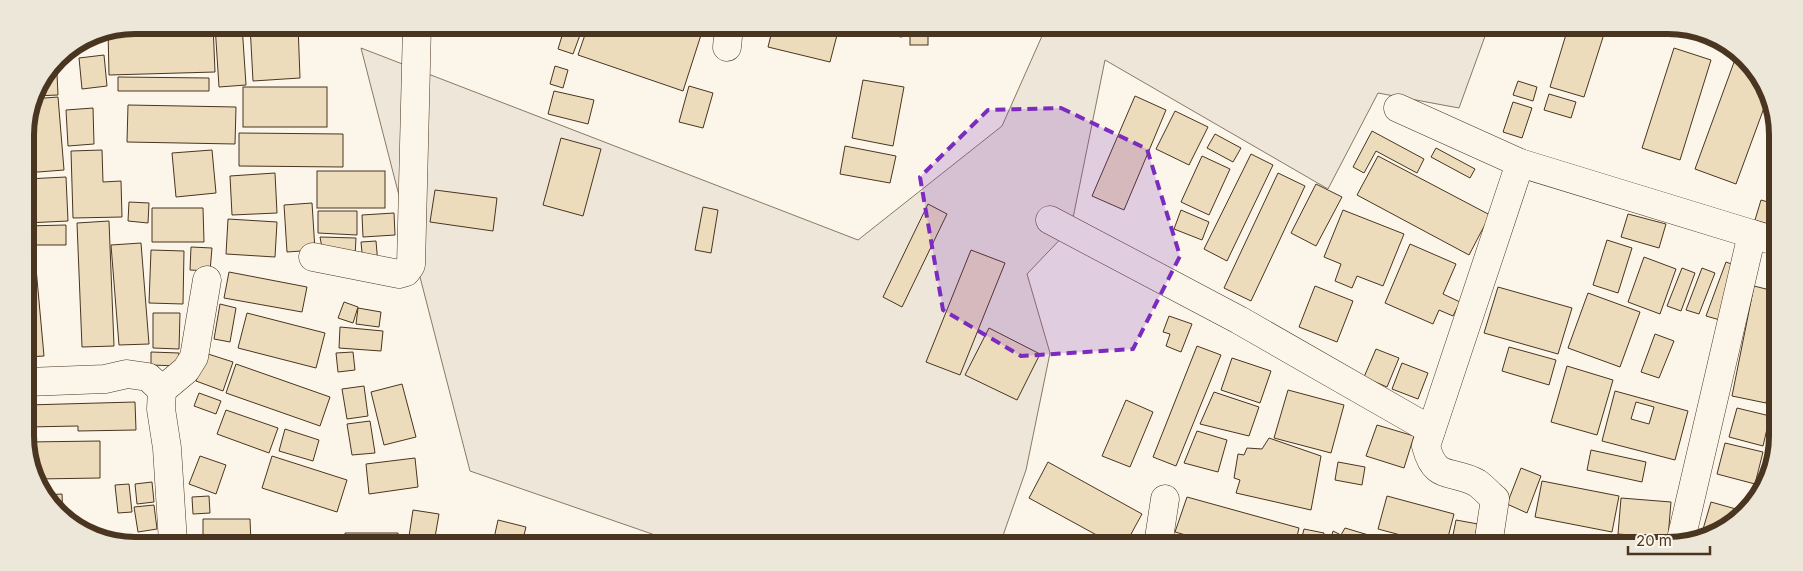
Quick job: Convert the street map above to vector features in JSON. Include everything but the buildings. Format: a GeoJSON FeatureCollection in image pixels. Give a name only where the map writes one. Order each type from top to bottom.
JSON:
{"type":"FeatureCollection","features":[{"type":"Feature","properties":{"kind":"street"},"geometry":{"type":"LineString","coordinates":[[313,257],[399,274],[406,272],[410,265],[417,34]]}},
{"type":"Feature","properties":{"kind":"street"},"geometry":{"type":"LineString","coordinates":[[1398,108],[1520,163],[1764,237],[1682,536]]}},
{"type":"Feature","properties":{"kind":"street"},"geometry":{"type":"LineString","coordinates":[[1489,537],[1495,499],[1477,483],[1435,468],[1429,459],[1426,446],[1520,163]]}},
{"type":"Feature","properties":{"kind":"street"},"geometry":{"type":"LineString","coordinates":[[1050,220],[1239,320],[1431,430]]}},
{"type":"Feature","properties":{"kind":"street"},"geometry":{"type":"LineString","coordinates":[[173,537],[167,448],[161,409],[162,390],[186,370],[194,357],[207,280]]}},
{"type":"Feature","properties":{"kind":"street"},"geometry":{"type":"LineString","coordinates":[[34,382],[105,379],[127,374],[148,377],[162,390]]}},
{"type":"Feature","properties":{"kind":"street"},"geometry":{"type":"LineString","coordinates":[[1159,537],[1165,499]]}},
{"type":"Feature","properties":{"kind":"highlighted area"},"geometry":{"type":"Polygon","coordinates":[[[1061,108],[1147,149],[1180,256],[1133,349],[1021,356],[943,310],[920,177],[988,110],[1061,108]]]}},
{"type":"Feature","properties":{"kind":"shaded area"},"geometry":{"type":"Polygon","coordinates":[[[1043,34],[1486,34],[1459,108],[1378,93],[1328,189],[1105,60],[1071,228],[1027,274],[1050,353],[1026,470],[1002,537],[661,537],[470,471],[361,48],[858,240],[1002,126],[1043,34]]]}}]}
